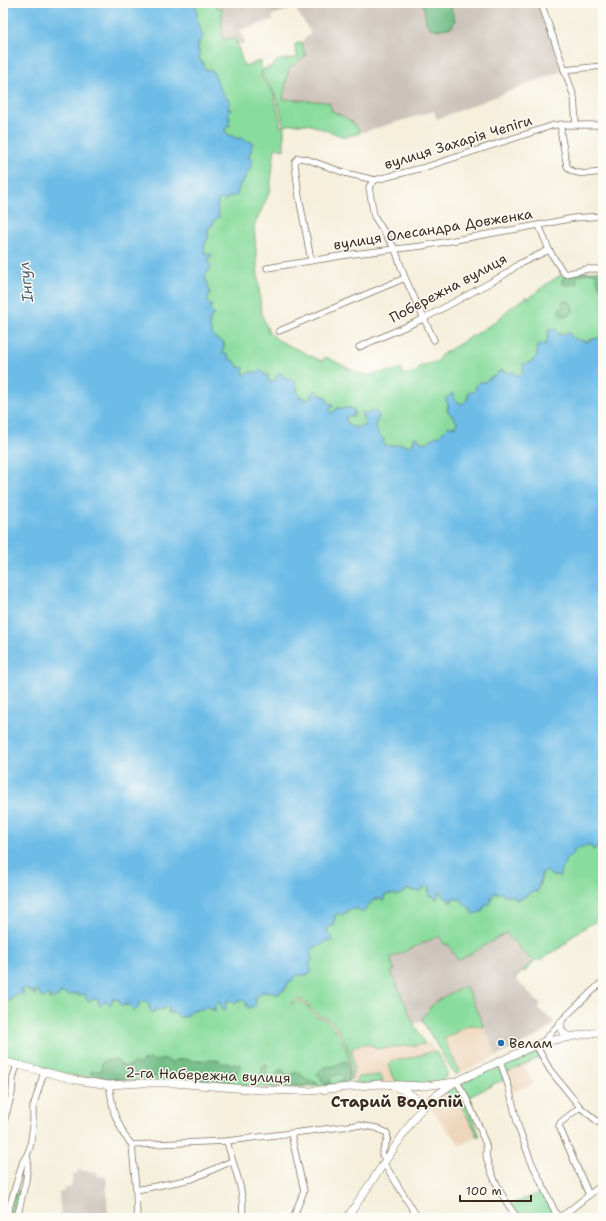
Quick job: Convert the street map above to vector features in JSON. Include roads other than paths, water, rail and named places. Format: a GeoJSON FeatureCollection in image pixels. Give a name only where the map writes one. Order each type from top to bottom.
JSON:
{"type":"FeatureCollection","features":[{"type":"Feature","properties":{"kind":"main road"},"geometry":{"type":"LineString","coordinates":[[561,1022],[561,1030],[569,1037]]}},
{"type":"Feature","properties":{"kind":"main road"},"geometry":{"type":"LineString","coordinates":[[347,1218],[424,1105],[431,1099],[456,1081],[540,1043],[603,1031]]}},
{"type":"Feature","properties":{"kind":"main road","name":"2-га Набережна вулиця"},"geometry":{"type":"LineString","coordinates":[[3,1061],[76,1080],[109,1085],[143,1083],[260,1090],[310,1091],[348,1086],[390,1084],[424,1086],[456,1081]]}},
{"type":"Feature","properties":{"kind":"main road"},"geometry":{"type":"LineString","coordinates":[[390,1084],[409,1094],[424,1105]]}},
{"type":"Feature","properties":{"kind":"street"},"geometry":{"type":"LineString","coordinates":[[541,3],[574,97],[576,124]]}},
{"type":"Feature","properties":{"kind":"street"},"geometry":{"type":"LineString","coordinates":[[564,70],[603,66]]}},
{"type":"Feature","properties":{"kind":"street","name":"вулиця Захарія Чепіги"},"geometry":{"type":"LineString","coordinates":[[311,260],[295,165],[298,158],[306,159],[345,173],[375,180],[426,167],[554,124],[576,124],[590,126],[603,125]]}},
{"type":"Feature","properties":{"kind":"street"},"geometry":{"type":"LineString","coordinates":[[561,124],[561,134],[567,166],[569,169],[578,173],[603,172]]}},
{"type":"Feature","properties":{"kind":"street"},"geometry":{"type":"LineString","coordinates":[[375,180],[369,188],[372,212],[395,249],[405,278],[434,340]]}},
{"type":"Feature","properties":{"kind":"street","name":"вулиця Олесандра Довженка"},"geometry":{"type":"LineString","coordinates":[[267,268],[311,260],[422,246],[539,225],[568,218],[603,216]]}},
{"type":"Feature","properties":{"kind":"street"},"geometry":{"type":"LineString","coordinates":[[539,225],[549,250],[565,274],[592,268],[603,269]]}},
{"type":"Feature","properties":{"kind":"street","name":"Побережна вулиця"},"geometry":{"type":"LineString","coordinates":[[359,347],[423,319],[504,275],[519,264],[549,250]]}},
{"type":"Feature","properties":{"kind":"street"},"geometry":{"type":"LineString","coordinates":[[279,331],[405,278]]}},
{"type":"Feature","properties":{"kind":"street"},"geometry":{"type":"LineString","coordinates":[[603,982],[540,1043],[550,1070],[580,1107],[603,1126]]}},
{"type":"Feature","properties":{"kind":"street"},"geometry":{"type":"LineString","coordinates":[[500,1061],[509,1088],[518,1126],[530,1159],[557,1218],[566,1213],[603,1184]]}},
{"type":"Feature","properties":{"kind":"street"},"geometry":{"type":"LineString","coordinates":[[3,1125],[12,1093],[13,1078],[17,1065]]}},
{"type":"Feature","properties":{"kind":"street"},"geometry":{"type":"LineString","coordinates":[[6,1218],[27,1155],[32,1132],[33,1106],[44,1072]]}},
{"type":"Feature","properties":{"kind":"street"},"geometry":{"type":"LineString","coordinates":[[456,1081],[464,1093],[481,1130],[481,1135],[486,1145],[486,1159],[510,1210],[518,1218]]}},
{"type":"Feature","properties":{"kind":"street"},"geometry":{"type":"LineString","coordinates":[[109,1085],[114,1113],[124,1135],[132,1145],[137,1218]]}},
{"type":"Feature","properties":{"kind":"street"},"geometry":{"type":"LineString","coordinates":[[580,1107],[560,1123],[559,1126],[589,1195]]}},
{"type":"Feature","properties":{"kind":"street"},"geometry":{"type":"LineString","coordinates":[[132,1145],[227,1141],[356,1125],[377,1128],[388,1135],[388,1141],[382,1152],[384,1162],[418,1218]]}},
{"type":"Feature","properties":{"kind":"street"},"geometry":{"type":"LineString","coordinates":[[3,1131],[3,1146]]}},
{"type":"Feature","properties":{"kind":"street"},"geometry":{"type":"LineString","coordinates":[[291,1134],[304,1191],[293,1218]]}},
{"type":"Feature","properties":{"kind":"street"},"geometry":{"type":"LineString","coordinates":[[227,1141],[241,1188],[243,1210],[242,1218]]}},
{"type":"Feature","properties":{"kind":"street"},"geometry":{"type":"LineString","coordinates":[[17,1218],[26,1180],[28,1161],[27,1155]]}},
{"type":"Feature","properties":{"kind":"street"},"geometry":{"type":"LineString","coordinates":[[136,1190],[192,1179],[232,1161]]}},
{"type":"Feature","properties":{"kind":"water","name":"Інгул"},"geometry":{"type":"Polygon","coordinates":[[[3,3],[196,3],[196,13],[198,16],[196,18],[203,37],[198,43],[199,60],[203,63],[206,70],[213,71],[219,86],[230,102],[227,108],[231,109],[228,113],[230,119],[228,122],[230,125],[225,128],[225,131],[228,135],[238,139],[242,137],[243,140],[252,142],[253,144],[251,147],[252,151],[249,153],[249,157],[252,161],[250,170],[247,172],[244,180],[240,184],[237,195],[229,197],[225,201],[221,198],[219,200],[217,207],[219,218],[214,220],[214,224],[208,228],[208,237],[204,246],[205,253],[208,255],[211,254],[212,256],[208,259],[211,269],[205,276],[210,292],[207,302],[212,305],[209,310],[214,314],[209,321],[210,329],[217,339],[224,342],[223,354],[229,355],[229,359],[235,361],[238,367],[244,368],[243,373],[245,375],[252,372],[259,372],[262,369],[264,374],[268,375],[269,382],[275,381],[279,372],[289,380],[293,379],[295,381],[299,397],[303,397],[306,400],[312,397],[316,390],[319,395],[326,397],[327,401],[332,404],[333,406],[329,409],[332,413],[338,408],[351,408],[354,410],[353,416],[348,416],[346,419],[350,426],[355,428],[365,425],[362,412],[367,414],[375,410],[379,417],[376,422],[377,429],[380,436],[384,439],[384,445],[389,446],[399,444],[410,446],[414,443],[414,437],[418,438],[422,443],[428,442],[436,436],[439,436],[449,426],[456,426],[457,422],[448,412],[448,402],[445,400],[448,396],[453,393],[453,398],[463,404],[467,400],[469,392],[473,392],[476,389],[476,385],[481,382],[485,382],[496,375],[499,371],[508,373],[514,371],[517,376],[520,375],[523,371],[523,364],[530,363],[537,356],[537,346],[541,343],[543,345],[546,344],[548,331],[551,329],[556,329],[558,334],[565,335],[569,332],[572,338],[587,342],[591,339],[597,339],[603,332],[603,852],[599,852],[600,849],[598,847],[593,850],[592,846],[582,847],[573,851],[573,856],[566,858],[559,877],[552,876],[547,871],[542,873],[537,893],[535,891],[518,900],[512,896],[504,895],[503,893],[495,893],[492,896],[490,903],[485,905],[482,912],[473,914],[470,908],[464,904],[462,900],[453,898],[450,903],[448,898],[444,898],[441,892],[439,892],[437,899],[433,896],[429,896],[429,889],[426,886],[418,892],[408,889],[399,895],[386,895],[384,896],[384,901],[377,899],[372,901],[364,912],[361,912],[358,909],[353,909],[348,910],[343,915],[337,913],[337,915],[334,916],[335,918],[333,924],[335,925],[329,927],[327,930],[332,939],[330,942],[327,940],[318,947],[315,946],[315,948],[311,951],[311,958],[313,960],[309,965],[312,972],[306,975],[297,975],[292,981],[288,982],[287,986],[278,995],[272,992],[263,992],[255,998],[256,1005],[254,1007],[248,1008],[245,1001],[241,1000],[234,1004],[228,999],[225,1011],[223,1011],[220,1003],[218,1002],[215,1006],[215,1011],[206,1006],[203,1009],[192,1010],[187,1017],[183,1016],[180,1018],[175,1013],[173,1014],[168,1012],[169,1008],[167,1006],[158,1011],[156,1008],[153,1013],[151,1012],[148,1003],[143,1001],[139,1003],[139,1008],[133,1010],[128,1003],[127,1006],[124,1004],[122,1007],[119,1000],[113,999],[110,1006],[106,1001],[100,1006],[98,999],[89,1001],[85,994],[81,994],[79,997],[77,993],[69,995],[61,992],[59,997],[50,999],[48,994],[43,999],[37,990],[35,991],[34,995],[33,992],[25,988],[22,989],[22,991],[25,994],[23,995],[18,993],[16,997],[12,996],[12,1000],[9,1000],[7,1004],[3,999],[3,3]]]}},
{"type":"Feature","properties":{"kind":"place","name":"Велам"},"geometry":{"type":"Point","coordinates":[501,1043]}},
{"type":"Feature","properties":{"kind":"district","name":"Старий Водопій"},"geometry":{"type":"Point","coordinates":[397,1101]}}]}
